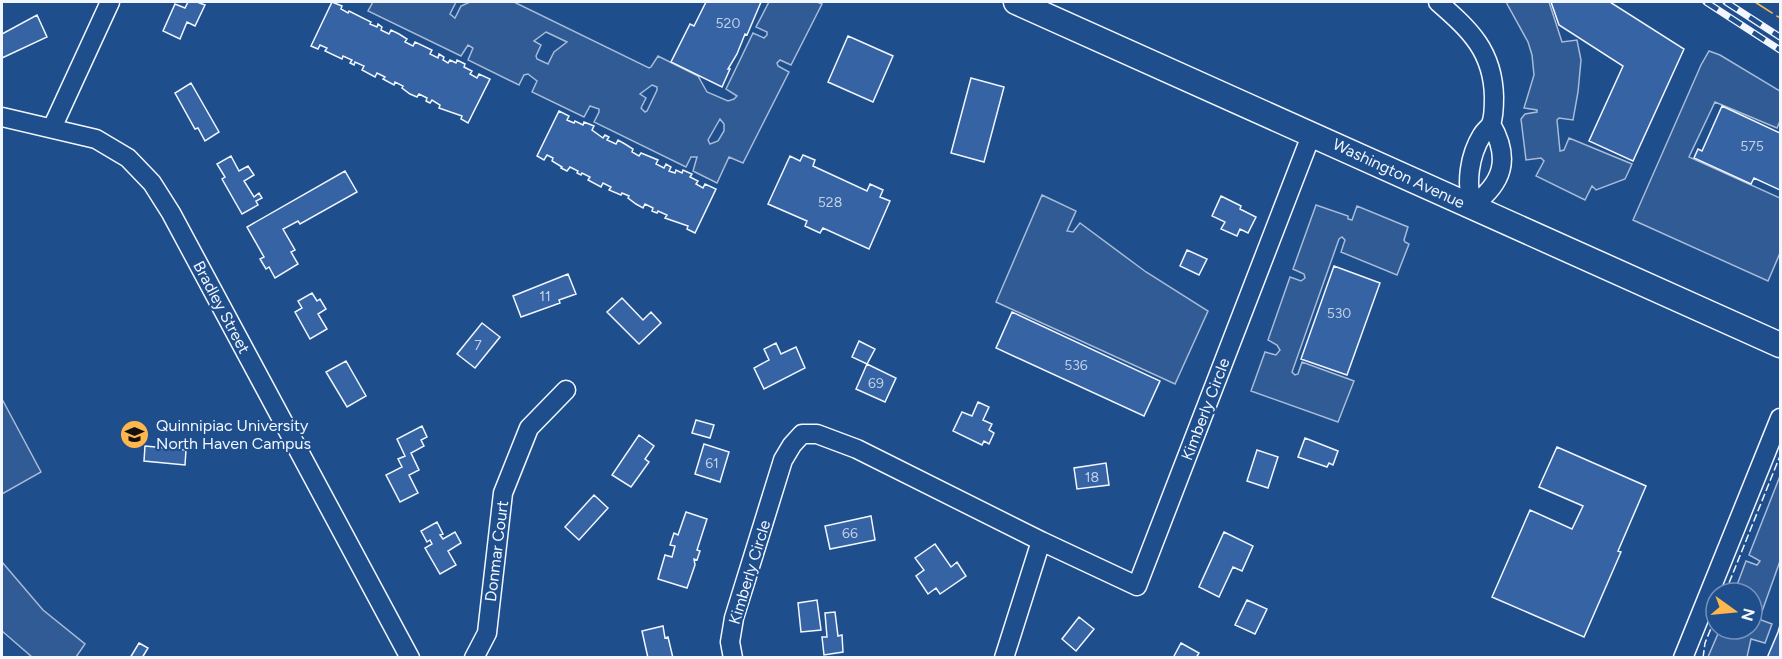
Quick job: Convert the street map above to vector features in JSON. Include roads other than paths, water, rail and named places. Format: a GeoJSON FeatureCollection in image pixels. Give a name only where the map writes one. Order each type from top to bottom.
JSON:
{"type":"FeatureCollection","features":[{"type":"Feature","properties":{"kind":"main road","name":"Washington Avenue"},"geometry":{"type":"LineString","coordinates":[[1016,2],[1780,345]]}},
{"type":"Feature","properties":{"kind":"street"},"geometry":{"type":"LineString","coordinates":[[52,128],[110,2]]}},
{"type":"Feature","properties":{"kind":"street"},"geometry":{"type":"LineString","coordinates":[[1438,2],[1468,28],[1482,48],[1490,67],[1494,86],[1491,124],[1478,145],[1468,178],[1472,206],[1494,187],[1499,176],[1503,154],[1491,124]]}},
{"type":"Feature","properties":{"kind":"street","name":"Bradley Street"},"geometry":{"type":"LineString","coordinates":[[2,117],[96,139],[128,158],[152,183],[177,223],[410,657]]}},
{"type":"Feature","properties":{"kind":"street","name":"Kimberly Circle"},"geometry":{"type":"LineString","coordinates":[[733,657],[730,642],[737,607],[783,460],[802,434],[818,434],[857,449],[1137,586],[1312,133]]}},
{"type":"Feature","properties":{"kind":"street","name":"Donmar Court"},"geometry":{"type":"LineString","coordinates":[[474,657],[487,633],[504,493],[529,428],[566,390]]}},
{"type":"Feature","properties":{"kind":"street"},"geometry":{"type":"LineString","coordinates":[[1683,657],[1780,418]]}},
{"type":"Feature","properties":{"kind":"street"},"geometry":{"type":"LineString","coordinates":[[1005,657],[1041,541]]}},
{"type":"Feature","properties":{"kind":"railway"},"geometry":{"type":"LineString","coordinates":[[1706,2],[1780,50]]}},
{"type":"Feature","properties":{"kind":"railway"},"geometry":{"type":"LineString","coordinates":[[1726,2],[1780,37]]}},
{"type":"Feature","properties":{"kind":"place","name":"Quinnipiac University North Haven Campus"},"geometry":{"type":"Point","coordinates":[135,434]}}]}
